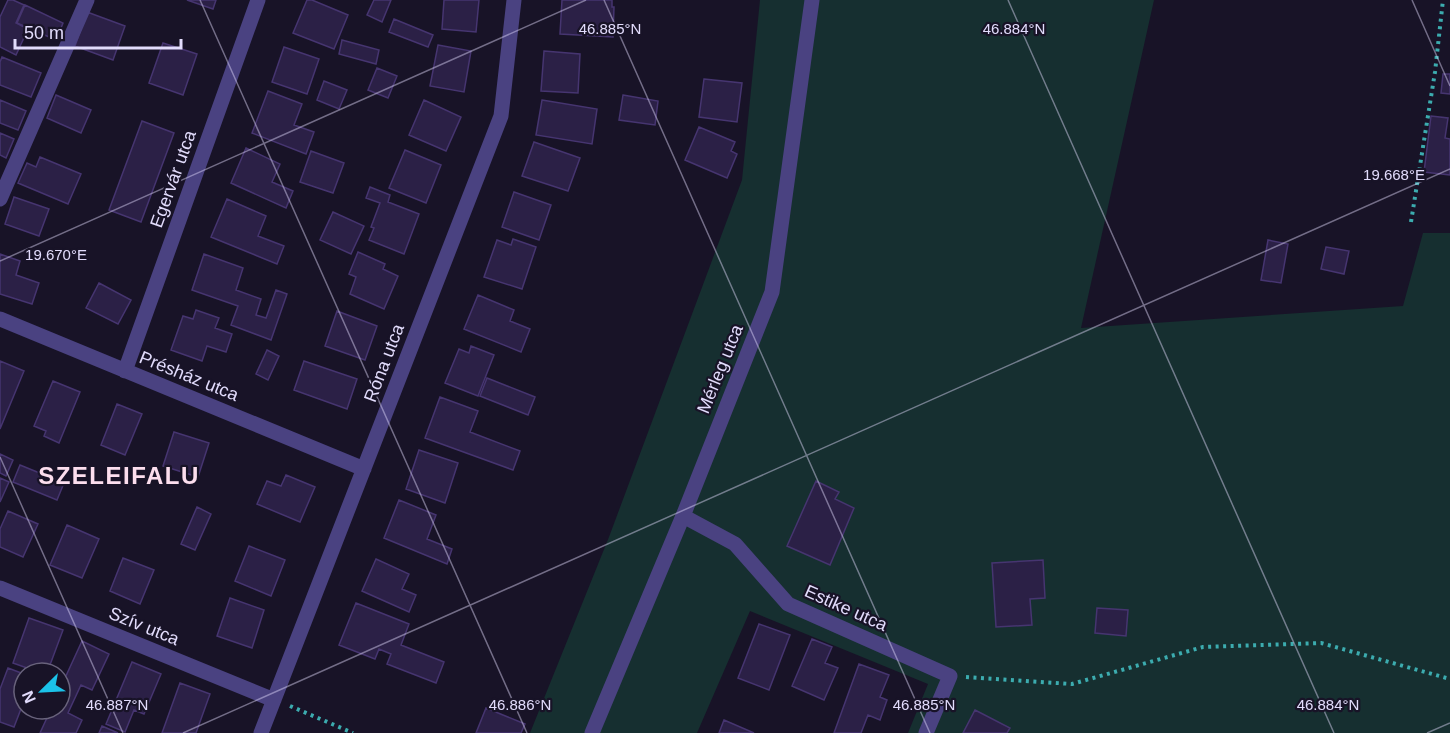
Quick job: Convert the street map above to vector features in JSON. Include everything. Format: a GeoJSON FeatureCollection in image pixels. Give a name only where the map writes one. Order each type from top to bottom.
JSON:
{"type":"FeatureCollection","features":[{"type":"Feature","properties":{"kind":"street"},"geometry":{"type":"LineString","coordinates":[[0,199],[87,0]]}},
{"type":"Feature","properties":{"kind":"street","name":"Egervár utca"},"geometry":{"type":"LineString","coordinates":[[125,371],[258,0]]}},
{"type":"Feature","properties":{"kind":"street","name":"Róna utca"},"geometry":{"type":"LineString","coordinates":[[261,733],[501,116],[514,0]]}},
{"type":"Feature","properties":{"kind":"street","name":"Mérleg utca"},"geometry":{"type":"LineString","coordinates":[[592,733],[683,516],[772,292],[812,0]]}},
{"type":"Feature","properties":{"kind":"street","name":"Présház utca"},"geometry":{"type":"LineString","coordinates":[[0,319],[364,469]]}},
{"type":"Feature","properties":{"kind":"street","name":"Estike utca"},"geometry":{"type":"LineString","coordinates":[[683,516],[735,544],[788,604],[950,676]]}},
{"type":"Feature","properties":{"kind":"street","name":"Szív utca"},"geometry":{"type":"LineString","coordinates":[[0,588],[274,700]]}},
{"type":"Feature","properties":{"kind":"street"},"geometry":{"type":"LineString","coordinates":[[926,733],[950,676]]}},
{"type":"Feature","properties":{"kind":"path"},"geometry":{"type":"LineString","coordinates":[[1411,222],[1435,72],[1443,0]]}},
{"type":"Feature","properties":{"kind":"path"},"geometry":{"type":"LineString","coordinates":[[950,676],[1072,684],[1203,647],[1322,644],[1450,679]]}},
{"type":"Feature","properties":{"kind":"path"},"geometry":{"type":"LineString","coordinates":[[274,700],[353,733]]}},
{"type":"Feature","properties":{"kind":"green space"},"geometry":{"type":"Polygon","coordinates":[[[760,0],[1154,0],[1081,328],[1403,306],[1423,233],[1450,233],[1450,733],[908,733],[928,684],[750,611],[697,733],[530,733],[609,537],[742,180],[760,0]]]}},
{"type":"Feature","properties":{"kind":"building"},"geometry":{"type":"Polygon","coordinates":[[[8,0],[24,5],[16,23],[28,29],[16,55],[0,47],[0,17],[8,0]]]}},
{"type":"Feature","properties":{"kind":"building"},"geometry":{"type":"Polygon","coordinates":[[[187,0],[216,0],[213,9],[187,0]]]}},
{"type":"Feature","properties":{"kind":"building"},"geometry":{"type":"Polygon","coordinates":[[[307,0],[348,15],[334,49],[293,33],[307,0]]]}},
{"type":"Feature","properties":{"kind":"building"},"geometry":{"type":"Polygon","coordinates":[[[374,0],[391,0],[382,22],[367,15],[374,0]]]}},
{"type":"Feature","properties":{"kind":"building"},"geometry":{"type":"Polygon","coordinates":[[[444,0],[479,0],[476,32],[442,29],[444,0]]]}},
{"type":"Feature","properties":{"kind":"building"},"geometry":{"type":"Polygon","coordinates":[[[562,0],[612,0],[612,7],[614,7],[613,37],[560,34],[562,0]]]}},
{"type":"Feature","properties":{"kind":"building"},"geometry":{"type":"Polygon","coordinates":[[[25,5],[63,23],[56,40],[17,23],[25,5]]]}},
{"type":"Feature","properties":{"kind":"building"},"geometry":{"type":"Polygon","coordinates":[[[87,12],[125,26],[113,60],[75,46],[87,12]]]}},
{"type":"Feature","properties":{"kind":"building"},"geometry":{"type":"Polygon","coordinates":[[[394,19],[433,35],[428,47],[389,32],[394,19]]]}},
{"type":"Feature","properties":{"kind":"building"},"geometry":{"type":"Polygon","coordinates":[[[342,40],[379,50],[376,64],[339,54],[342,40]]]}},
{"type":"Feature","properties":{"kind":"building"},"geometry":{"type":"Polygon","coordinates":[[[163,43],[197,54],[183,95],[149,83],[163,43]]]}},
{"type":"Feature","properties":{"kind":"building"},"geometry":{"type":"Polygon","coordinates":[[[438,45],[471,51],[464,92],[430,86],[438,45]]]}},
{"type":"Feature","properties":{"kind":"building"},"geometry":{"type":"Polygon","coordinates":[[[284,47],[319,59],[307,94],[272,82],[284,47]]]}},
{"type":"Feature","properties":{"kind":"building"},"geometry":{"type":"Polygon","coordinates":[[[544,51],[580,54],[578,93],[541,91],[544,51]]]}},
{"type":"Feature","properties":{"kind":"building"},"geometry":{"type":"Polygon","coordinates":[[[2,57],[41,73],[31,97],[0,85],[2,57]]]}},
{"type":"Feature","properties":{"kind":"building"},"geometry":{"type":"Polygon","coordinates":[[[377,68],[397,76],[388,98],[368,90],[377,68]]]}},
{"type":"Feature","properties":{"kind":"building"},"geometry":{"type":"Polygon","coordinates":[[[1443,74],[1450,74],[1450,94],[1441,93],[1443,74]]]}},
{"type":"Feature","properties":{"kind":"building"},"geometry":{"type":"Polygon","coordinates":[[[704,79],[742,83],[737,122],[699,117],[704,79]]]}},
{"type":"Feature","properties":{"kind":"building"},"geometry":{"type":"Polygon","coordinates":[[[324,81],[347,90],[339,109],[317,100],[324,81]]]}},
{"type":"Feature","properties":{"kind":"building"},"geometry":{"type":"Polygon","coordinates":[[[268,91],[302,104],[294,125],[314,132],[306,154],[252,133],[268,91]]]}},
{"type":"Feature","properties":{"kind":"building"},"geometry":{"type":"Polygon","coordinates":[[[56,95],[91,110],[81,133],[47,118],[56,95]]]}},
{"type":"Feature","properties":{"kind":"building"},"geometry":{"type":"Polygon","coordinates":[[[623,95],[658,101],[655,125],[619,120],[623,95]]]}},
{"type":"Feature","properties":{"kind":"building"},"geometry":{"type":"Polygon","coordinates":[[[0,100],[26,111],[18,130],[0,123],[0,100]]]}},
{"type":"Feature","properties":{"kind":"building"},"geometry":{"type":"Polygon","coordinates":[[[424,100],[461,117],[446,151],[409,135],[424,100]]]}},
{"type":"Feature","properties":{"kind":"building"},"geometry":{"type":"Polygon","coordinates":[[[542,100],[597,109],[592,144],[536,135],[542,100]]]}},
{"type":"Feature","properties":{"kind":"building"},"geometry":{"type":"Polygon","coordinates":[[[1431,116],[1448,118],[1445,138],[1450,139],[1450,175],[1424,172],[1431,116]]]}},
{"type":"Feature","properties":{"kind":"building"},"geometry":{"type":"Polygon","coordinates":[[[142,121],[174,133],[141,222],[109,210],[142,121]]]}},
{"type":"Feature","properties":{"kind":"building"},"geometry":{"type":"Polygon","coordinates":[[[699,127],[735,142],[731,151],[737,154],[727,178],[685,160],[699,127]]]}},
{"type":"Feature","properties":{"kind":"building"},"geometry":{"type":"Polygon","coordinates":[[[0,133],[14,139],[6,158],[0,155],[0,133]]]}},
{"type":"Feature","properties":{"kind":"building"},"geometry":{"type":"Polygon","coordinates":[[[534,142],[580,158],[568,191],[522,176],[534,142]]]}},
{"type":"Feature","properties":{"kind":"building"},"geometry":{"type":"Polygon","coordinates":[[[246,148],[280,164],[272,182],[293,191],[286,208],[231,183],[246,148]]]}},
{"type":"Feature","properties":{"kind":"building"},"geometry":{"type":"Polygon","coordinates":[[[405,150],[441,165],[426,203],[389,188],[405,150]]]}},
{"type":"Feature","properties":{"kind":"building"},"geometry":{"type":"Polygon","coordinates":[[[311,151],[344,163],[333,193],[300,182],[311,151]]]}},
{"type":"Feature","properties":{"kind":"building"},"geometry":{"type":"Polygon","coordinates":[[[40,157],[81,174],[68,204],[18,183],[27,163],[36,167],[40,157]]]}},
{"type":"Feature","properties":{"kind":"building"},"geometry":{"type":"Polygon","coordinates":[[[370,187],[390,195],[388,202],[419,214],[404,254],[369,240],[380,203],[366,198],[370,187]]]}},
{"type":"Feature","properties":{"kind":"building"},"geometry":{"type":"Polygon","coordinates":[[[514,192],[551,205],[539,240],[502,227],[514,192]]]}},
{"type":"Feature","properties":{"kind":"building"},"geometry":{"type":"Polygon","coordinates":[[[14,197],[49,209],[39,236],[5,224],[14,197]]]}},
{"type":"Feature","properties":{"kind":"building"},"geometry":{"type":"Polygon","coordinates":[[[227,199],[266,216],[258,236],[284,246],[277,264],[211,237],[227,199]]]}},
{"type":"Feature","properties":{"kind":"building"},"geometry":{"type":"Polygon","coordinates":[[[333,212],[364,226],[351,254],[320,240],[333,212]]]}},
{"type":"Feature","properties":{"kind":"building"},"geometry":{"type":"Polygon","coordinates":[[[513,239],[536,247],[522,289],[484,277],[497,240],[511,245],[513,239]]]}},
{"type":"Feature","properties":{"kind":"building"},"geometry":{"type":"Polygon","coordinates":[[[1268,240],[1288,244],[1281,283],[1261,280],[1268,240]]]}},
{"type":"Feature","properties":{"kind":"building"},"geometry":{"type":"Polygon","coordinates":[[[1326,247],[1349,251],[1344,274],[1321,269],[1326,247]]]}},
{"type":"Feature","properties":{"kind":"building"},"geometry":{"type":"Polygon","coordinates":[[[358,252],[385,264],[383,269],[398,276],[384,309],[350,294],[356,277],[349,274],[358,252]]]}},
{"type":"Feature","properties":{"kind":"building"},"geometry":{"type":"Polygon","coordinates":[[[0,254],[20,261],[16,275],[39,283],[32,304],[0,294],[0,254]]]}},
{"type":"Feature","properties":{"kind":"building"},"geometry":{"type":"Polygon","coordinates":[[[204,254],[243,268],[236,290],[261,299],[256,315],[266,318],[276,290],[287,294],[271,340],[231,325],[238,306],[192,290],[204,254]]]}},
{"type":"Feature","properties":{"kind":"building"},"geometry":{"type":"Polygon","coordinates":[[[99,283],[131,300],[118,324],[86,308],[99,283]]]}},
{"type":"Feature","properties":{"kind":"building"},"geometry":{"type":"Polygon","coordinates":[[[478,295],[514,310],[510,321],[530,329],[521,352],[464,329],[478,295]]]}},
{"type":"Feature","properties":{"kind":"building"},"geometry":{"type":"Polygon","coordinates":[[[196,310],[219,318],[215,328],[232,334],[226,352],[207,346],[202,361],[171,350],[183,316],[193,319],[196,310]]]}},
{"type":"Feature","properties":{"kind":"building"},"geometry":{"type":"Polygon","coordinates":[[[337,311],[377,326],[365,360],[325,346],[337,311]]]}},
{"type":"Feature","properties":{"kind":"building"},"geometry":{"type":"Polygon","coordinates":[[[471,346],[494,355],[478,396],[445,383],[459,349],[469,353],[471,346]]]}},
{"type":"Feature","properties":{"kind":"building"},"geometry":{"type":"Polygon","coordinates":[[[267,350],[279,356],[268,380],[256,374],[267,350]]]}},
{"type":"Feature","properties":{"kind":"building"},"geometry":{"type":"Polygon","coordinates":[[[0,361],[24,371],[0,429],[0,361]]]}},
{"type":"Feature","properties":{"kind":"building"},"geometry":{"type":"Polygon","coordinates":[[[304,361],[357,379],[347,409],[294,390],[304,361]]]}},
{"type":"Feature","properties":{"kind":"building"},"geometry":{"type":"Polygon","coordinates":[[[487,378],[535,397],[528,415],[480,396],[487,378]]]}},
{"type":"Feature","properties":{"kind":"building"},"geometry":{"type":"Polygon","coordinates":[[[53,381],[80,392],[59,443],[44,436],[46,431],[34,426],[53,381]]]}},
{"type":"Feature","properties":{"kind":"building"},"geometry":{"type":"Polygon","coordinates":[[[440,397],[478,411],[470,432],[520,451],[513,470],[425,438],[440,397]]]}},
{"type":"Feature","properties":{"kind":"building"},"geometry":{"type":"Polygon","coordinates":[[[117,404],[142,414],[125,455],[101,445],[117,404]]]}},
{"type":"Feature","properties":{"kind":"building"},"geometry":{"type":"Polygon","coordinates":[[[174,432],[209,443],[198,477],[163,466],[174,432]]]}},
{"type":"Feature","properties":{"kind":"building"},"geometry":{"type":"Polygon","coordinates":[[[419,450],[458,463],[445,503],[406,489],[419,450]]]}},
{"type":"Feature","properties":{"kind":"building"},"geometry":{"type":"Polygon","coordinates":[[[0,454],[13,460],[6,476],[0,473],[0,454]]]}},
{"type":"Feature","properties":{"kind":"building"},"geometry":{"type":"Polygon","coordinates":[[[20,465],[64,483],[57,500],[13,482],[20,465]]]}},
{"type":"Feature","properties":{"kind":"building"},"geometry":{"type":"Polygon","coordinates":[[[286,475],[315,487],[300,522],[257,504],[267,481],[281,486],[286,475]]]}},
{"type":"Feature","properties":{"kind":"building"},"geometry":{"type":"Polygon","coordinates":[[[0,478],[9,482],[0,502],[0,478]]]}},
{"type":"Feature","properties":{"kind":"building"},"geometry":{"type":"Polygon","coordinates":[[[816,481],[839,492],[835,499],[854,508],[830,565],[787,546],[816,481]]]}},
{"type":"Feature","properties":{"kind":"building"},"geometry":{"type":"Polygon","coordinates":[[[399,500],[436,515],[427,539],[452,549],[447,564],[384,538],[399,500]]]}},
{"type":"Feature","properties":{"kind":"building"},"geometry":{"type":"Polygon","coordinates":[[[197,507],[211,514],[195,550],[181,544],[197,507]]]}},
{"type":"Feature","properties":{"kind":"building"},"geometry":{"type":"Polygon","coordinates":[[[8,511],[38,524],[23,557],[0,547],[0,529],[8,511]]]}},
{"type":"Feature","properties":{"kind":"building"},"geometry":{"type":"Polygon","coordinates":[[[67,525],[99,539],[82,578],[50,565],[67,525]]]}},
{"type":"Feature","properties":{"kind":"building"},"geometry":{"type":"Polygon","coordinates":[[[249,546],[285,560],[271,596],[235,581],[249,546]]]}},
{"type":"Feature","properties":{"kind":"building"},"geometry":{"type":"Polygon","coordinates":[[[123,558],[154,570],[140,604],[110,591],[123,558]]]}},
{"type":"Feature","properties":{"kind":"building"},"geometry":{"type":"Polygon","coordinates":[[[376,559],[409,574],[402,589],[416,595],[409,612],[362,591],[376,559]]]}},
{"type":"Feature","properties":{"kind":"building"},"geometry":{"type":"Polygon","coordinates":[[[1043,560],[1045,598],[1030,599],[1032,625],[996,627],[992,563],[1043,560]]]}},
{"type":"Feature","properties":{"kind":"building"},"geometry":{"type":"Polygon","coordinates":[[[230,598],[264,610],[252,648],[217,636],[230,598]]]}},
{"type":"Feature","properties":{"kind":"building"},"geometry":{"type":"Polygon","coordinates":[[[356,603],[409,624],[401,645],[444,662],[436,683],[387,664],[391,654],[379,649],[375,659],[339,645],[356,603]]]}},
{"type":"Feature","properties":{"kind":"building"},"geometry":{"type":"Polygon","coordinates":[[[1097,608],[1128,610],[1126,636],[1095,633],[1097,608]]]}},
{"type":"Feature","properties":{"kind":"building"},"geometry":{"type":"Polygon","coordinates":[[[29,618],[63,630],[51,661],[14,661],[29,618]]]}},
{"type":"Feature","properties":{"kind":"building"},"geometry":{"type":"Polygon","coordinates":[[[759,624],[790,635],[769,690],[738,678],[759,624]]]}},
{"type":"Feature","properties":{"kind":"building"},"geometry":{"type":"Polygon","coordinates":[[[812,639],[832,647],[825,663],[838,668],[824,700],[792,686],[812,639]]]}},
{"type":"Feature","properties":{"kind":"building"},"geometry":{"type":"Polygon","coordinates":[[[82,641],[109,654],[92,690],[81,685],[72,704],[72,663],[82,641]]]}},
{"type":"Feature","properties":{"kind":"building"},"geometry":{"type":"Polygon","coordinates":[[[132,662],[161,674],[144,714],[134,710],[125,732],[106,724],[132,662]]]}},
{"type":"Feature","properties":{"kind":"building"},"geometry":{"type":"Polygon","coordinates":[[[859,664],[889,675],[880,697],[887,700],[880,720],[868,715],[861,733],[834,733],[859,664]]]}},
{"type":"Feature","properties":{"kind":"building"},"geometry":{"type":"Polygon","coordinates":[[[8,668],[12,670],[12,721],[16,721],[14,727],[0,722],[0,689],[8,668]]]}},
{"type":"Feature","properties":{"kind":"building"},"geometry":{"type":"Polygon","coordinates":[[[180,683],[210,694],[196,733],[162,733],[180,683]]]}},
{"type":"Feature","properties":{"kind":"building"},"geometry":{"type":"Polygon","coordinates":[[[486,708],[525,724],[521,733],[476,733],[486,708]]]}},
{"type":"Feature","properties":{"kind":"building"},"geometry":{"type":"Polygon","coordinates":[[[975,710],[1010,728],[1007,733],[963,733],[975,710]]]}},
{"type":"Feature","properties":{"kind":"building"},"geometry":{"type":"Polygon","coordinates":[[[72,715],[82,720],[76,733],[40,733],[46,721],[72,721],[72,715]]]}},
{"type":"Feature","properties":{"kind":"building"},"geometry":{"type":"Polygon","coordinates":[[[724,720],[754,733],[719,733],[724,720]]]}},
{"type":"Feature","properties":{"kind":"building"},"geometry":{"type":"Polygon","coordinates":[[[102,726],[118,733],[99,733],[102,726]]]}},
{"type":"Feature","properties":{"kind":"district","name":"SZELEIFALU"},"geometry":{"type":"Point","coordinates":[119,476]}}]}
